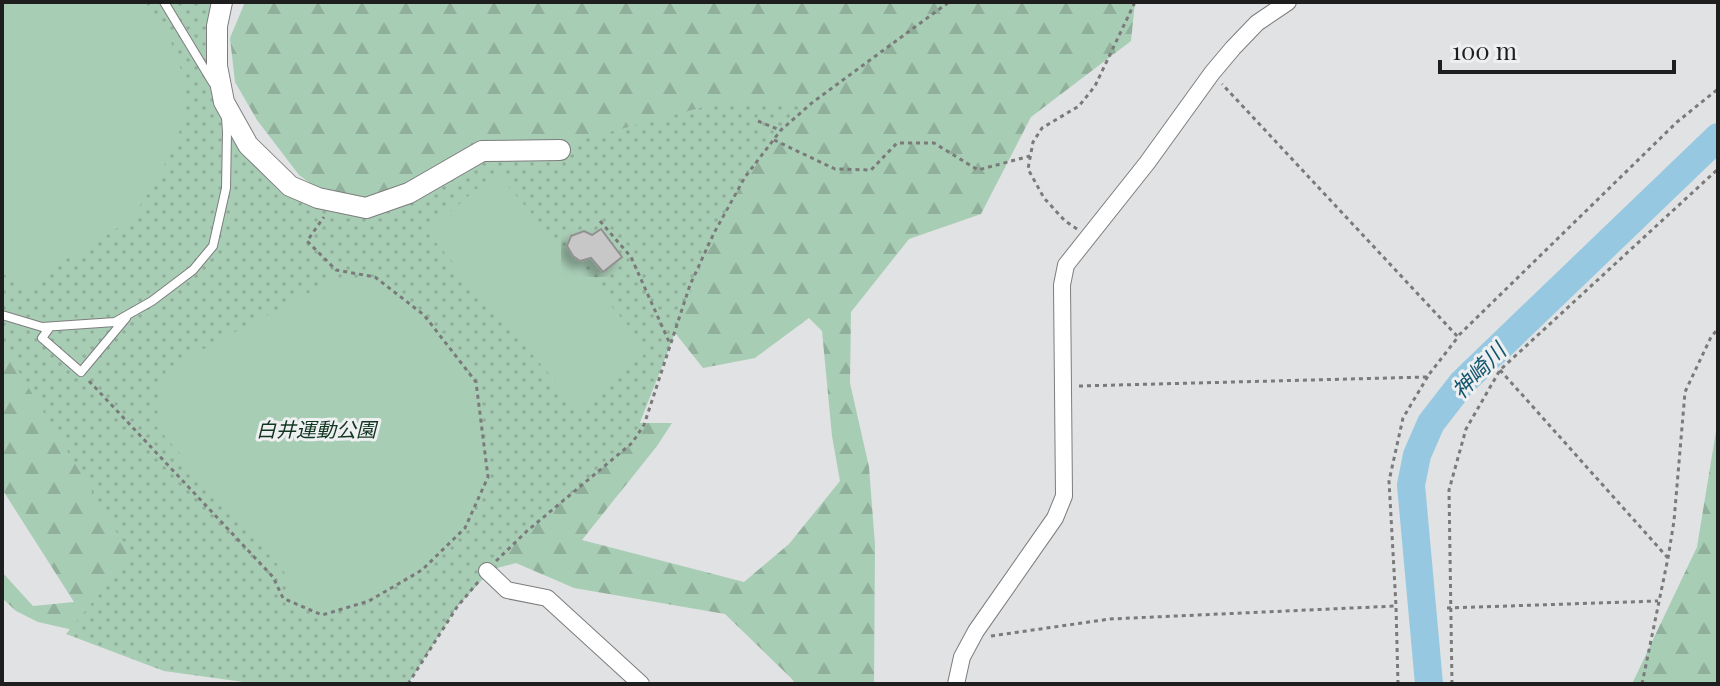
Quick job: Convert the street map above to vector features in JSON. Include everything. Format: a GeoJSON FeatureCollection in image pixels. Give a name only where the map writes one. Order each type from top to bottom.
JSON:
{"type":"FeatureCollection","features":[{"type":"Feature","properties":{"kind":"street"},"geometry":{"type":"LineString","coordinates":[[222,2],[217,26],[217,66],[224,102],[248,145],[290,186],[318,198],[366,208],[409,193],[482,151],[560,150]]}},
{"type":"Feature","properties":{"kind":"street"},"geometry":{"type":"LineString","coordinates":[[956,684],[962,657],[976,631],[1055,518],[1064,496],[1062,285],[1066,265],[1147,163],[1212,73],[1257,23],[1288,2]]}},
{"type":"Feature","properties":{"kind":"street"},"geometry":{"type":"LineString","coordinates":[[487,571],[507,590],[547,598],[641,684]]}},
{"type":"Feature","properties":{"kind":"lane"},"geometry":{"type":"LineString","coordinates":[[2,315],[42,327],[115,322],[152,301],[193,270],[213,246],[226,188],[224,102],[164,2]]}},
{"type":"Feature","properties":{"kind":"lane"},"geometry":{"type":"LineString","coordinates":[[50,327],[42,338],[81,372],[129,314]]}},
{"type":"Feature","properties":{"kind":"path"},"geometry":{"type":"LineString","coordinates":[[408,684],[457,607],[487,571],[527,531],[632,443],[644,425],[690,285],[714,233],[745,177],[781,130],[813,102],[949,2]]}},
{"type":"Feature","properties":{"kind":"path"},"geometry":{"type":"LineString","coordinates":[[1089,237],[1065,221],[1044,198],[1028,169],[1033,142],[1042,128],[1079,106],[1095,86],[1135,2]]}},
{"type":"Feature","properties":{"kind":"path"},"geometry":{"type":"LineString","coordinates":[[1212,73],[1458,337]]}},
{"type":"Feature","properties":{"kind":"path"},"geometry":{"type":"LineString","coordinates":[[1398,684],[1389,481],[1403,418],[1427,377],[1458,337],[1677,122],[1718,89]]}},
{"type":"Feature","properties":{"kind":"path"},"geometry":{"type":"LineString","coordinates":[[758,121],[781,130]]}},
{"type":"Feature","properties":{"kind":"path"},"geometry":{"type":"LineString","coordinates":[[774,140],[835,169],[871,170],[897,143],[934,143],[978,170],[1031,156]]}},
{"type":"Feature","properties":{"kind":"path"},"geometry":{"type":"LineString","coordinates":[[1452,684],[1448,608],[1449,490],[1466,429],[1500,370],[1718,169]]}},
{"type":"Feature","properties":{"kind":"path"},"geometry":{"type":"LineString","coordinates":[[81,372],[273,577],[283,598],[322,615],[369,601],[422,570],[465,528],[488,477],[476,382],[424,315],[375,277],[336,270],[307,241],[324,216]]}},
{"type":"Feature","properties":{"kind":"path"},"geometry":{"type":"LineString","coordinates":[[600,221],[631,257],[670,344]]}},
{"type":"Feature","properties":{"kind":"path"},"geometry":{"type":"LineString","coordinates":[[1642,684],[1674,521],[1685,392],[1711,337],[1718,329]]}},
{"type":"Feature","properties":{"kind":"path"},"geometry":{"type":"LineString","coordinates":[[1500,370],[1668,558]]}},
{"type":"Feature","properties":{"kind":"path"},"geometry":{"type":"LineString","coordinates":[[1063,387],[1427,377]]}},
{"type":"Feature","properties":{"kind":"path"},"geometry":{"type":"LineString","coordinates":[[1448,608],[1658,601]]}},
{"type":"Feature","properties":{"kind":"path"},"geometry":{"type":"LineString","coordinates":[[991,636],[1110,619],[1396,606]]}},
{"type":"Feature","properties":{"kind":"green space","name":"白井運動公園"},"geometry":{"type":"Polygon","coordinates":[[[2,2],[222,2],[224,102],[290,186],[366,208],[482,151],[561,145],[722,102],[813,102],[781,130],[745,177],[714,233],[632,443],[527,531],[457,607],[408,684],[257,684],[164,671],[66,634],[131,556],[2,344],[2,2]]]}},
{"type":"Feature","properties":{"kind":"green space"},"geometry":{"type":"Polygon","coordinates":[[[2,2],[145,2],[168,34],[187,86],[180,130],[161,173],[132,218],[88,248],[48,268],[28,294],[7,275],[2,275],[2,2]]]}},
{"type":"Feature","properties":{"kind":"green space"},"geometry":{"type":"Polygon","coordinates":[[[245,2],[1135,2],[1131,41],[1031,117],[981,214],[909,239],[851,312],[850,383],[869,467],[875,545],[874,684],[795,684],[725,614],[574,588],[516,563],[464,577],[342,684],[169,652],[38,622],[16,611],[2,598],[2,572],[33,606],[74,602],[2,489],[2,336],[365,223],[299,175],[257,120],[235,82],[230,38],[245,2]],[[641,290],[568,423],[672,423],[582,540],[744,582],[789,544],[840,481],[832,436],[822,331],[809,318],[755,358],[703,368],[641,290]]]}},
{"type":"Feature","properties":{"kind":"green space"},"geometry":{"type":"Polygon","coordinates":[[[496,172],[649,350],[580,410],[427,232],[496,172]]]}},
{"type":"Feature","properties":{"kind":"green space"},"geometry":{"type":"Polygon","coordinates":[[[375,277],[424,315],[476,382],[488,477],[465,528],[422,570],[369,601],[322,615],[287,600],[285,573],[155,425],[166,369],[335,279],[375,277]]]}},
{"type":"Feature","properties":{"kind":"green space"},"geometry":{"type":"Polygon","coordinates":[[[1718,419],[1718,684],[1632,684],[1697,547],[1718,419]]]}},
{"type":"Feature","properties":{"kind":"building"},"geometry":{"type":"Polygon","coordinates":[[[601,229],[622,257],[603,272],[591,258],[580,261],[573,256],[567,246],[571,236],[584,231],[592,235],[601,229]]]}},
{"type":"Feature","properties":{"kind":"waterway","name":"神崎川"},"geometry":{"type":"LineString","coordinates":[[1429,684],[1411,485],[1417,455],[1431,423],[1462,383],[1718,137]]}}]}
